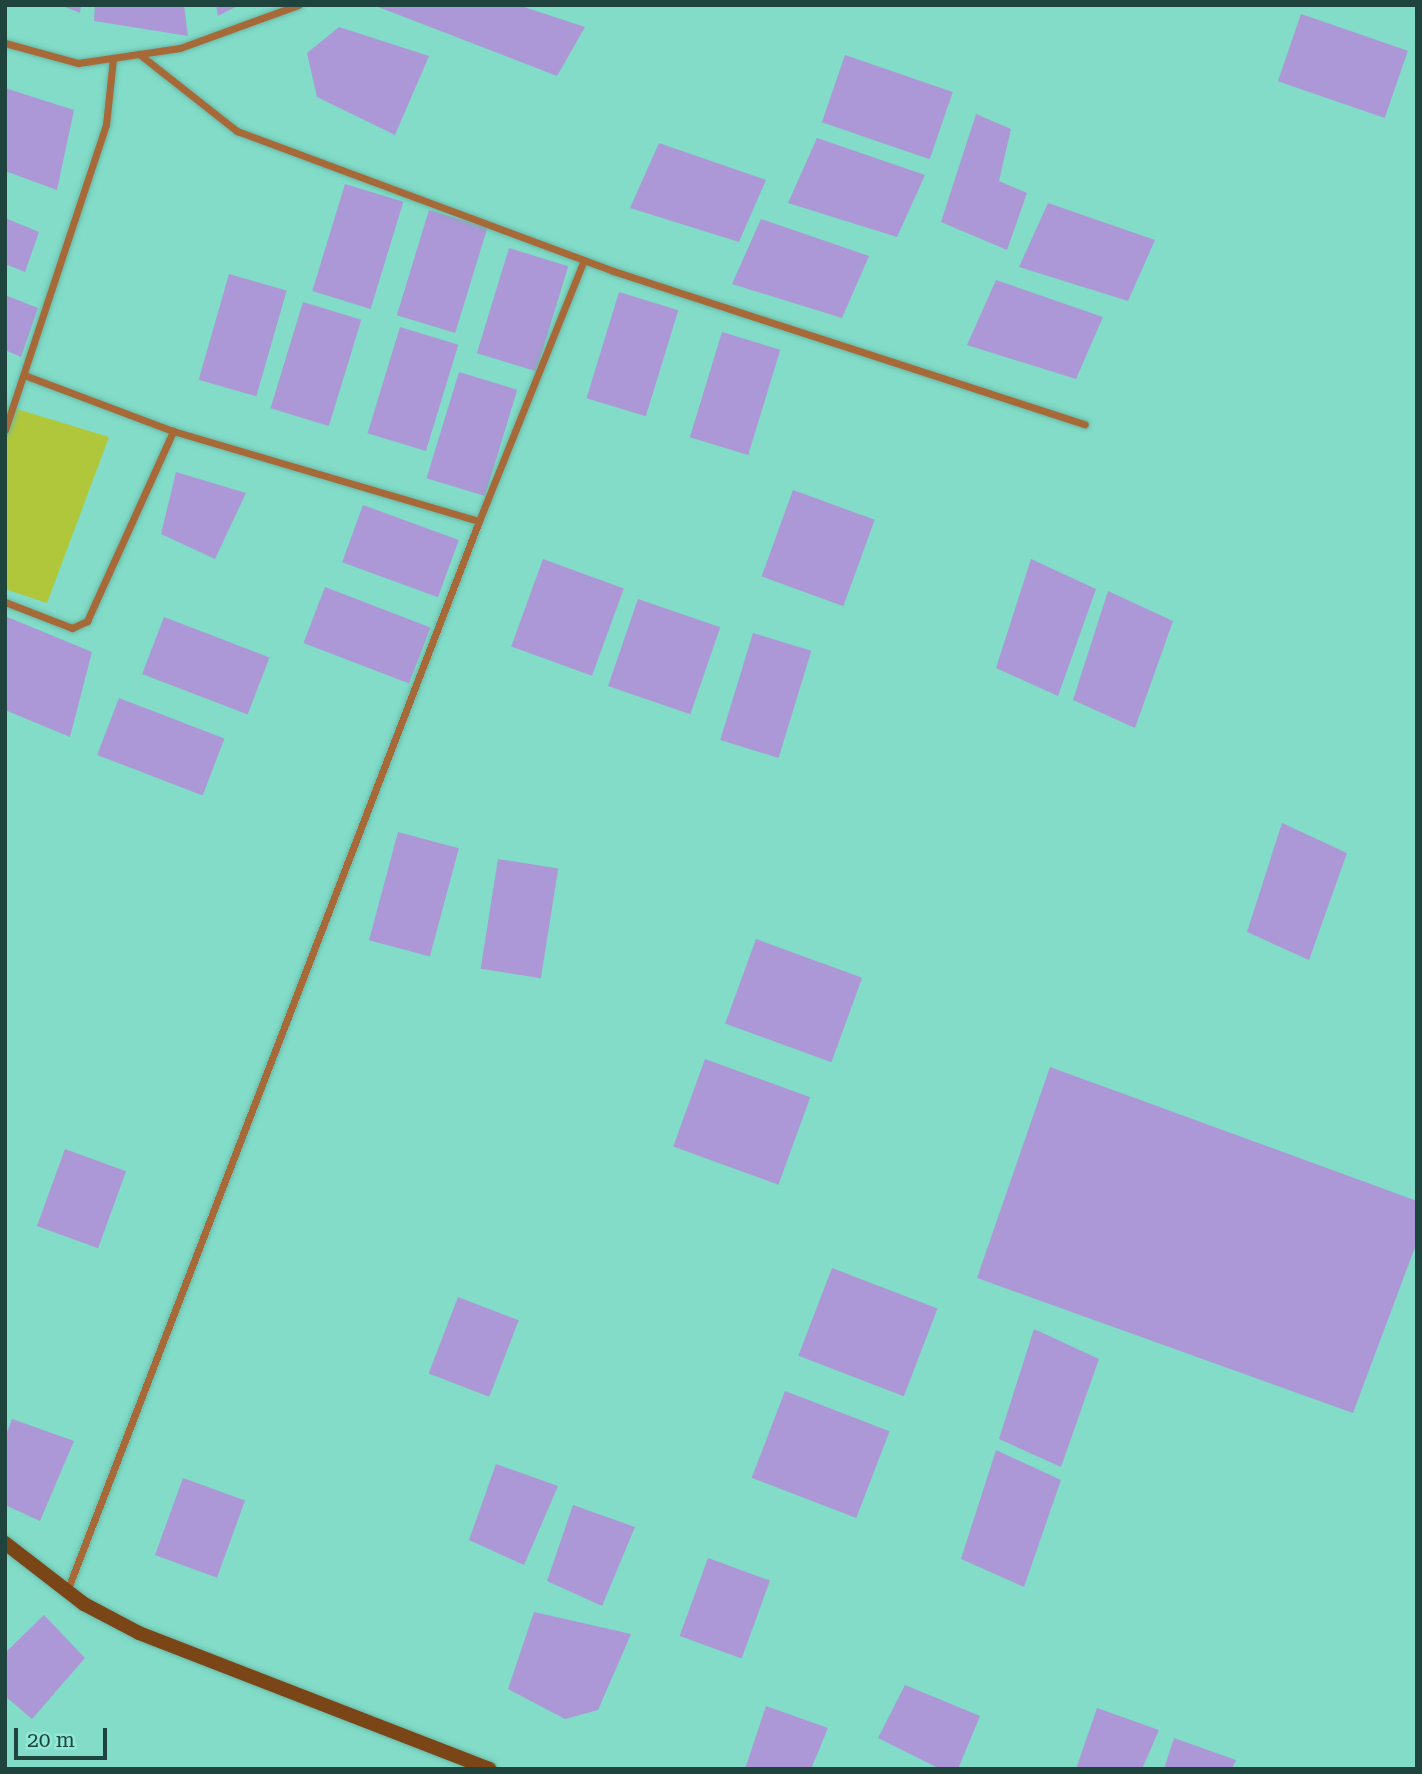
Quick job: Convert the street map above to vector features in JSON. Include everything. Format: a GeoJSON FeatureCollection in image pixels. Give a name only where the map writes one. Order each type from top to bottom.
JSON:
{"type":"FeatureCollection","features":[{"type":"Feature","properties":{"kind":"street"},"geometry":{"type":"LineString","coordinates":[[5,43],[78,63],[180,48],[298,5]]}},
{"type":"Feature","properties":{"kind":"street"},"geometry":{"type":"LineString","coordinates":[[139,54],[237,131],[584,260],[1085,424]]}},
{"type":"Feature","properties":{"kind":"street"},"geometry":{"type":"LineString","coordinates":[[5,430],[106,125],[113,58]]}},
{"type":"Feature","properties":{"kind":"street"},"geometry":{"type":"LineString","coordinates":[[67,1591],[480,521],[584,260]]}},
{"type":"Feature","properties":{"kind":"street"},"geometry":{"type":"LineString","coordinates":[[24,375],[173,431],[480,521]]}},
{"type":"Feature","properties":{"kind":"street"},"geometry":{"type":"LineString","coordinates":[[5,602],[72,628],[87,621],[173,431]]}},
{"type":"Feature","properties":{"kind":"street"},"geometry":{"type":"LineString","coordinates":[[5,1544],[67,1591],[199,1658],[490,1769]]}},
{"type":"Feature","properties":{"kind":"green space"},"geometry":{"type":"Polygon","coordinates":[[[7,406],[109,437],[47,603],[5,589],[7,406]]]}},
{"type":"Feature","properties":{"kind":"building"},"geometry":{"type":"Polygon","coordinates":[[[60,5],[81,5],[80,13],[60,5]]]}},
{"type":"Feature","properties":{"kind":"building"},"geometry":{"type":"Polygon","coordinates":[[[95,5],[184,5],[188,36],[94,21],[95,5]]]}},
{"type":"Feature","properties":{"kind":"building"},"geometry":{"type":"Polygon","coordinates":[[[216,5],[239,5],[218,16],[216,5]]]}},
{"type":"Feature","properties":{"kind":"building"},"geometry":{"type":"Polygon","coordinates":[[[373,5],[518,5],[585,27],[557,76],[373,5]]]}},
{"type":"Feature","properties":{"kind":"building"},"geometry":{"type":"Polygon","coordinates":[[[1301,14],[1408,51],[1385,118],[1278,81],[1301,14]]]}},
{"type":"Feature","properties":{"kind":"building"},"geometry":{"type":"Polygon","coordinates":[[[339,27],[429,56],[395,135],[317,97],[307,53],[339,27]]]}},
{"type":"Feature","properties":{"kind":"building"},"geometry":{"type":"Polygon","coordinates":[[[845,55],[953,92],[930,159],[822,122],[845,55]]]}},
{"type":"Feature","properties":{"kind":"building"},"geometry":{"type":"Polygon","coordinates":[[[5,88],[74,110],[57,190],[5,171],[5,88]]]}},
{"type":"Feature","properties":{"kind":"building"},"geometry":{"type":"Polygon","coordinates":[[[976,114],[1011,129],[999,181],[1027,193],[1007,250],[941,222],[976,114]]]}},
{"type":"Feature","properties":{"kind":"building"},"geometry":{"type":"Polygon","coordinates":[[[817,138],[925,175],[897,237],[788,203],[817,138]]]}},
{"type":"Feature","properties":{"kind":"building"},"geometry":{"type":"Polygon","coordinates":[[[659,143],[766,180],[739,242],[630,208],[659,143]]]}},
{"type":"Feature","properties":{"kind":"building"},"geometry":{"type":"Polygon","coordinates":[[[345,184],[403,202],[371,309],[312,291],[345,184]]]}},
{"type":"Feature","properties":{"kind":"building"},"geometry":{"type":"Polygon","coordinates":[[[1048,203],[1155,240],[1128,301],[1019,267],[1048,203]]]}},
{"type":"Feature","properties":{"kind":"building"},"geometry":{"type":"Polygon","coordinates":[[[429,210],[487,228],[455,333],[397,315],[429,210]]]}},
{"type":"Feature","properties":{"kind":"building"},"geometry":{"type":"Polygon","coordinates":[[[5,218],[39,232],[25,272],[5,264],[5,218]]]}},
{"type":"Feature","properties":{"kind":"building"},"geometry":{"type":"Polygon","coordinates":[[[761,219],[869,256],[842,318],[732,284],[761,219]]]}},
{"type":"Feature","properties":{"kind":"building"},"geometry":{"type":"Polygon","coordinates":[[[509,248],[568,266],[536,371],[477,353],[509,248]]]}},
{"type":"Feature","properties":{"kind":"building"},"geometry":{"type":"Polygon","coordinates":[[[229,274],[287,291],[256,396],[199,380],[229,274]]]}},
{"type":"Feature","properties":{"kind":"building"},"geometry":{"type":"Polygon","coordinates":[[[996,280],[1103,317],[1076,379],[967,345],[996,280]]]}},
{"type":"Feature","properties":{"kind":"building"},"geometry":{"type":"Polygon","coordinates":[[[619,292],[678,310],[646,416],[587,398],[619,292]]]}},
{"type":"Feature","properties":{"kind":"building"},"geometry":{"type":"Polygon","coordinates":[[[5,295],[38,308],[21,357],[5,350],[5,295]]]}},
{"type":"Feature","properties":{"kind":"building"},"geometry":{"type":"Polygon","coordinates":[[[303,302],[361,320],[329,426],[271,408],[303,302]]]}},
{"type":"Feature","properties":{"kind":"building"},"geometry":{"type":"Polygon","coordinates":[[[400,327],[458,345],[426,451],[368,433],[400,327]]]}},
{"type":"Feature","properties":{"kind":"building"},"geometry":{"type":"Polygon","coordinates":[[[722,332],[780,350],[748,455],[690,437],[722,332]]]}},
{"type":"Feature","properties":{"kind":"building"},"geometry":{"type":"Polygon","coordinates":[[[459,372],[517,390],[485,496],[427,478],[459,372]]]}},
{"type":"Feature","properties":{"kind":"building"},"geometry":{"type":"Polygon","coordinates":[[[176,472],[246,493],[215,559],[161,534],[176,472]]]}},
{"type":"Feature","properties":{"kind":"building"},"geometry":{"type":"Polygon","coordinates":[[[793,490],[875,520],[843,606],[762,576],[793,490]]]}},
{"type":"Feature","properties":{"kind":"building"},"geometry":{"type":"Polygon","coordinates":[[[363,505],[459,540],[438,597],[342,562],[363,505]]]}},
{"type":"Feature","properties":{"kind":"building"},"geometry":{"type":"Polygon","coordinates":[[[543,559],[624,588],[592,676],[511,646],[543,559]]]}},
{"type":"Feature","properties":{"kind":"building"},"geometry":{"type":"Polygon","coordinates":[[[1031,559],[1096,589],[1058,696],[996,668],[1031,559]]]}},
{"type":"Feature","properties":{"kind":"building"},"geometry":{"type":"Polygon","coordinates":[[[325,587],[430,627],[409,684],[303,643],[325,587]]]}},
{"type":"Feature","properties":{"kind":"building"},"geometry":{"type":"Polygon","coordinates":[[[1108,591],[1173,621],[1135,728],[1073,700],[1108,591]]]}},
{"type":"Feature","properties":{"kind":"building"},"geometry":{"type":"Polygon","coordinates":[[[638,599],[720,627],[690,714],[608,686],[638,599]]]}},
{"type":"Feature","properties":{"kind":"building"},"geometry":{"type":"Polygon","coordinates":[[[5,616],[92,652],[70,737],[5,710],[5,616]]]}},
{"type":"Feature","properties":{"kind":"building"},"geometry":{"type":"Polygon","coordinates":[[[164,617],[269,657],[248,714],[142,674],[164,617]]]}},
{"type":"Feature","properties":{"kind":"building"},"geometry":{"type":"Polygon","coordinates":[[[753,633],[811,651],[779,758],[720,740],[753,633]]]}},
{"type":"Feature","properties":{"kind":"building"},"geometry":{"type":"Polygon","coordinates":[[[119,698],[224,738],[203,795],[97,755],[119,698]]]}},
{"type":"Feature","properties":{"kind":"building"},"geometry":{"type":"Polygon","coordinates":[[[1282,823],[1347,853],[1309,960],[1247,932],[1282,823]]]}},
{"type":"Feature","properties":{"kind":"building"},"geometry":{"type":"Polygon","coordinates":[[[398,832],[459,848],[430,956],[369,940],[398,832]]]}},
{"type":"Feature","properties":{"kind":"building"},"geometry":{"type":"Polygon","coordinates":[[[498,859],[558,869],[541,978],[481,969],[498,859]]]}},
{"type":"Feature","properties":{"kind":"building"},"geometry":{"type":"Polygon","coordinates":[[[756,939],[862,978],[831,1062],[725,1024],[756,939]]]}},
{"type":"Feature","properties":{"kind":"building"},"geometry":{"type":"Polygon","coordinates":[[[705,1059],[810,1097],[778,1185],[673,1146],[705,1059]]]}},
{"type":"Feature","properties":{"kind":"building"},"geometry":{"type":"Polygon","coordinates":[[[1050,1067],[1417,1201],[1417,1242],[1353,1413],[977,1278],[1050,1067]]]}},
{"type":"Feature","properties":{"kind":"building"},"geometry":{"type":"Polygon","coordinates":[[[65,1149],[126,1171],[98,1248],[37,1226],[65,1149]]]}},
{"type":"Feature","properties":{"kind":"building"},"geometry":{"type":"Polygon","coordinates":[[[832,1268],[937,1308],[904,1396],[798,1356],[832,1268]]]}},
{"type":"Feature","properties":{"kind":"building"},"geometry":{"type":"Polygon","coordinates":[[[458,1297],[519,1320],[489,1397],[429,1374],[458,1297]]]}},
{"type":"Feature","properties":{"kind":"building"},"geometry":{"type":"Polygon","coordinates":[[[1034,1329],[1099,1359],[1061,1467],[999,1439],[1034,1329]]]}},
{"type":"Feature","properties":{"kind":"building"},"geometry":{"type":"Polygon","coordinates":[[[785,1391],[890,1431],[856,1518],[752,1478],[785,1391]]]}},
{"type":"Feature","properties":{"kind":"building"},"geometry":{"type":"Polygon","coordinates":[[[12,1419],[74,1441],[40,1521],[5,1505],[5,1438],[12,1419]]]}},
{"type":"Feature","properties":{"kind":"building"},"geometry":{"type":"Polygon","coordinates":[[[996,1450],[1061,1480],[1024,1587],[961,1559],[996,1450]]]}},
{"type":"Feature","properties":{"kind":"building"},"geometry":{"type":"Polygon","coordinates":[[[496,1464],[558,1486],[524,1565],[469,1540],[496,1464]]]}},
{"type":"Feature","properties":{"kind":"building"},"geometry":{"type":"Polygon","coordinates":[[[183,1478],[245,1501],[217,1578],[155,1555],[183,1478]]]}},
{"type":"Feature","properties":{"kind":"building"},"geometry":{"type":"Polygon","coordinates":[[[573,1505],[635,1527],[602,1606],[547,1581],[573,1505]]]}},
{"type":"Feature","properties":{"kind":"building"},"geometry":{"type":"Polygon","coordinates":[[[708,1558],[770,1581],[742,1659],[680,1636],[708,1558]]]}},
{"type":"Feature","properties":{"kind":"building"},"geometry":{"type":"Polygon","coordinates":[[[534,1612],[631,1634],[598,1710],[565,1719],[508,1689],[534,1612]]]}},
{"type":"Feature","properties":{"kind":"building"},"geometry":{"type":"Polygon","coordinates":[[[44,1615],[85,1658],[32,1719],[5,1696],[5,1653],[44,1615]]]}},
{"type":"Feature","properties":{"kind":"building"},"geometry":{"type":"Polygon","coordinates":[[[905,1685],[980,1716],[958,1769],[940,1769],[878,1738],[905,1685]]]}},
{"type":"Feature","properties":{"kind":"building"},"geometry":{"type":"Polygon","coordinates":[[[766,1706],[828,1728],[811,1769],[745,1769],[766,1706]]]}},
{"type":"Feature","properties":{"kind":"building"},"geometry":{"type":"Polygon","coordinates":[[[1097,1708],[1159,1730],[1142,1769],[1076,1769],[1097,1708]]]}},
{"type":"Feature","properties":{"kind":"building"},"geometry":{"type":"Polygon","coordinates":[[[1174,1738],[1236,1760],[1232,1769],[1164,1769],[1174,1738]]]}}]}
